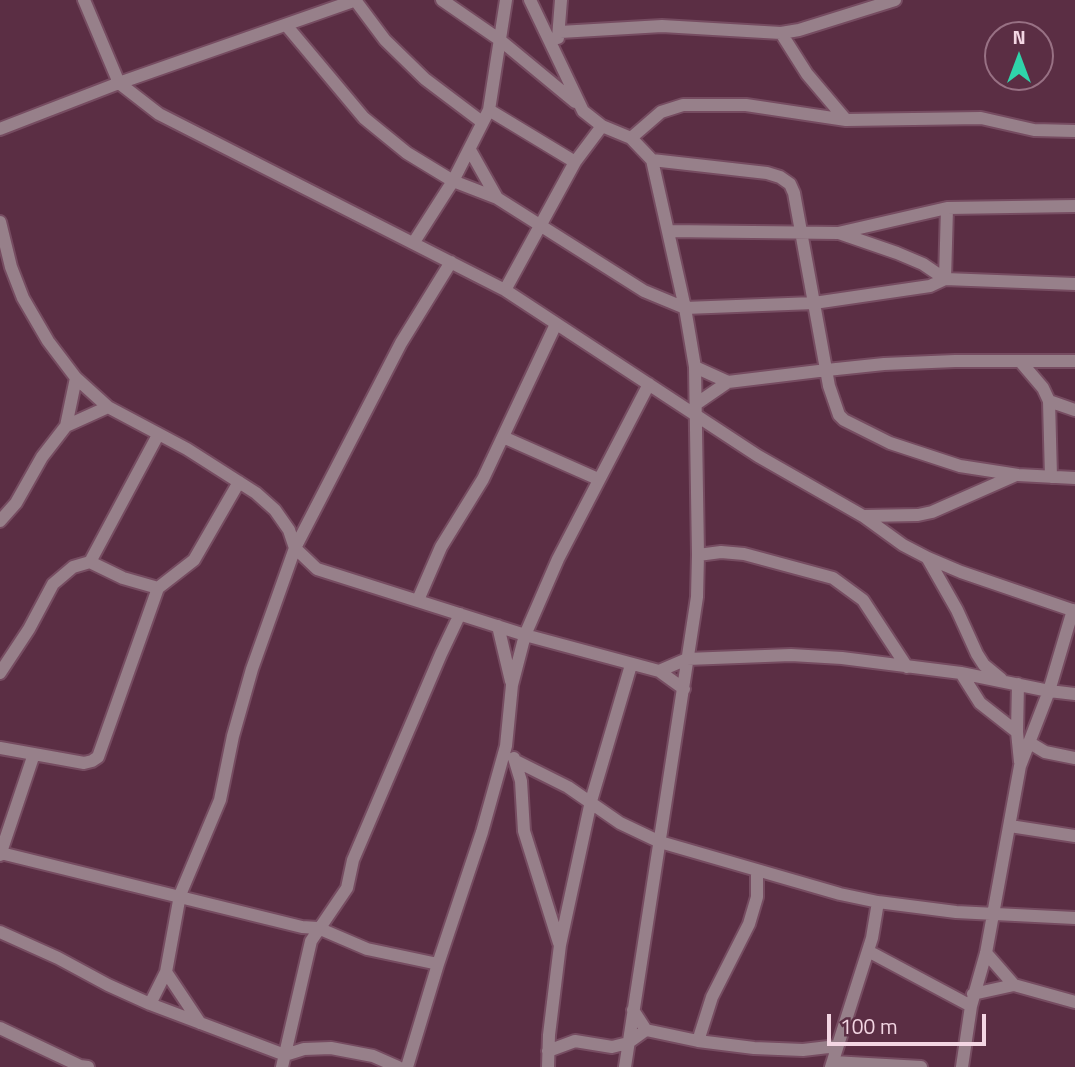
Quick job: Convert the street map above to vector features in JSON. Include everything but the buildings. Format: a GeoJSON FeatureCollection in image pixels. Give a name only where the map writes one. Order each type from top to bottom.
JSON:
{"type":"FeatureCollection","features":[{"type":"Feature","properties":{"kind":"street"},"geometry":{"type":"LineString","coordinates":[[84,0],[119,83],[159,114],[505,290],[649,384],[696,409],[758,456],[863,516],[903,545],[961,572],[1074,610],[1049,691],[1020,766],[994,914],[972,1000],[962,1067]]}},
{"type":"Feature","properties":{"kind":"street"},"geometry":{"type":"LineString","coordinates":[[0,129],[119,83],[355,0],[385,40],[425,79],[482,122]]}},
{"type":"Feature","properties":{"kind":"street"},"geometry":{"type":"LineString","coordinates":[[442,0],[500,40],[578,104],[591,120],[631,138],[652,160],[685,308],[695,367],[697,597],[625,1067]]}},
{"type":"Feature","properties":{"kind":"street"},"geometry":{"type":"LineString","coordinates":[[414,242],[453,181],[489,110],[506,0]]}},
{"type":"Feature","properties":{"kind":"street"},"geometry":{"type":"LineString","coordinates":[[530,0],[578,104]]}},
{"type":"Feature","properties":{"kind":"street"},"geometry":{"type":"LineString","coordinates":[[554,53],[559,32],[561,0]]}},
{"type":"Feature","properties":{"kind":"street"},"geometry":{"type":"LineString","coordinates":[[559,32],[662,26],[781,33],[799,30],[895,0]]}},
{"type":"Feature","properties":{"kind":"street"},"geometry":{"type":"LineString","coordinates":[[286,25],[364,118],[407,153],[453,181],[498,198],[539,227],[644,291],[685,308],[814,303],[930,286],[945,279],[1075,284]]}},
{"type":"Feature","properties":{"kind":"street"},"geometry":{"type":"LineString","coordinates":[[781,33],[807,74],[846,120]]}},
{"type":"Feature","properties":{"kind":"street"},"geometry":{"type":"LineString","coordinates":[[631,138],[661,112],[683,105],[746,104],[846,120],[981,118],[1034,130],[1075,131]]}},
{"type":"Feature","properties":{"kind":"street"},"geometry":{"type":"LineString","coordinates":[[489,110],[575,162]]}},
{"type":"Feature","properties":{"kind":"street"},"geometry":{"type":"LineString","coordinates":[[505,290],[575,162],[602,126]]}},
{"type":"Feature","properties":{"kind":"street"},"geometry":{"type":"LineString","coordinates":[[470,150],[498,198]]}},
{"type":"Feature","properties":{"kind":"street"},"geometry":{"type":"LineString","coordinates":[[652,160],[767,173],[790,184],[794,193],[830,386],[839,415],[854,427],[945,462],[1018,475],[1075,478]]}},
{"type":"Feature","properties":{"kind":"street"},"geometry":{"type":"LineString","coordinates":[[668,231],[838,233],[947,208],[1075,206]]}},
{"type":"Feature","properties":{"kind":"street"},"geometry":{"type":"LineString","coordinates":[[945,279],[947,208]]}},
{"type":"Feature","properties":{"kind":"street"},"geometry":{"type":"LineString","coordinates":[[0,222],[11,267],[23,298],[48,341],[76,378],[108,407],[187,449],[239,482],[275,510],[289,530],[295,548],[317,569],[525,635],[659,671],[684,689]]}},
{"type":"Feature","properties":{"kind":"street"},"geometry":{"type":"LineString","coordinates":[[838,233],[923,264],[945,279]]}},
{"type":"Feature","properties":{"kind":"street"},"geometry":{"type":"LineString","coordinates":[[150,1004],[166,972],[180,895],[220,800],[233,736],[252,669],[295,548],[401,343],[451,262]]}},
{"type":"Feature","properties":{"kind":"street"},"geometry":{"type":"LineString","coordinates":[[418,600],[441,547],[483,479],[555,324]]}},
{"type":"Feature","properties":{"kind":"street"},"geometry":{"type":"LineString","coordinates":[[1020,361],[1043,387],[1049,401],[1051,477]]}},
{"type":"Feature","properties":{"kind":"street"},"geometry":{"type":"LineString","coordinates":[[695,367],[728,382],[884,364],[1075,361]]}},
{"type":"Feature","properties":{"kind":"street"},"geometry":{"type":"LineString","coordinates":[[813,372],[830,386]]}},
{"type":"Feature","properties":{"kind":"street"},"geometry":{"type":"LineString","coordinates":[[0,521],[16,503],[42,457],[66,426],[76,378]]}},
{"type":"Feature","properties":{"kind":"street"},"geometry":{"type":"LineString","coordinates":[[696,409],[728,382]]}},
{"type":"Feature","properties":{"kind":"street"},"geometry":{"type":"LineString","coordinates":[[407,1067],[482,832],[506,746],[512,685],[525,635],[558,559],[649,384]]}},
{"type":"Feature","properties":{"kind":"street"},"geometry":{"type":"LineString","coordinates":[[1049,401],[1075,410]]}},
{"type":"Feature","properties":{"kind":"street"},"geometry":{"type":"LineString","coordinates":[[66,426],[108,407]]}},
{"type":"Feature","properties":{"kind":"street"},"geometry":{"type":"LineString","coordinates":[[90,562],[159,435]]}},
{"type":"Feature","properties":{"kind":"street"},"geometry":{"type":"LineString","coordinates":[[503,437],[598,479]]}},
{"type":"Feature","properties":{"kind":"street"},"geometry":{"type":"LineString","coordinates":[[863,516],[918,515],[932,512],[1018,475]]}},
{"type":"Feature","properties":{"kind":"street"},"geometry":{"type":"LineString","coordinates":[[0,748],[84,763],[98,757],[158,588],[194,560],[239,482]]}},
{"type":"Feature","properties":{"kind":"street"},"geometry":{"type":"LineString","coordinates":[[698,555],[721,552],[744,554],[833,578],[863,600],[907,667]]}},
{"type":"Feature","properties":{"kind":"street"},"geometry":{"type":"LineString","coordinates":[[928,558],[957,610],[977,654],[1004,682]]}},
{"type":"Feature","properties":{"kind":"street"},"geometry":{"type":"LineString","coordinates":[[0,673],[29,629],[53,584],[73,567],[90,562],[123,578],[158,588]]}},
{"type":"Feature","properties":{"kind":"street"},"geometry":{"type":"LineString","coordinates":[[284,1061],[311,941],[347,888],[353,860],[440,654],[460,614]]}},
{"type":"Feature","properties":{"kind":"street"},"geometry":{"type":"LineString","coordinates":[[498,626],[512,685]]}},
{"type":"Feature","properties":{"kind":"street"},"geometry":{"type":"LineString","coordinates":[[659,671],[687,659],[791,655],[842,658],[961,673],[1075,694]]}},
{"type":"Feature","properties":{"kind":"street"},"geometry":{"type":"LineString","coordinates":[[548,1067],[560,946],[591,801],[631,664]]}},
{"type":"Feature","properties":{"kind":"street"},"geometry":{"type":"LineString","coordinates":[[961,673],[980,703],[1017,732]]}},
{"type":"Feature","properties":{"kind":"street"},"geometry":{"type":"LineString","coordinates":[[1018,684],[1017,732],[1020,766]]}},
{"type":"Feature","properties":{"kind":"street"},"geometry":{"type":"LineString","coordinates":[[1030,743],[1045,752],[1075,758]]}},
{"type":"Feature","properties":{"kind":"street"},"geometry":{"type":"LineString","coordinates":[[506,746],[516,761],[522,781],[524,831],[560,946]]}},
{"type":"Feature","properties":{"kind":"street"},"geometry":{"type":"LineString","coordinates":[[34,754],[0,854],[180,895],[302,927],[318,928],[368,949],[438,964]]}},
{"type":"Feature","properties":{"kind":"street"},"geometry":{"type":"LineString","coordinates":[[516,761],[547,775],[620,822],[660,842],[840,894],[956,912],[1075,918]]}},
{"type":"Feature","properties":{"kind":"street"},"geometry":{"type":"LineString","coordinates":[[1010,826],[1075,836]]}},
{"type":"Feature","properties":{"kind":"street"},"geometry":{"type":"LineString","coordinates":[[698,1041],[712,998],[749,924],[757,897],[757,870]]}},
{"type":"Feature","properties":{"kind":"street"},"geometry":{"type":"LineString","coordinates":[[878,902],[868,951],[832,1065],[921,1067]]}},
{"type":"Feature","properties":{"kind":"street"},"geometry":{"type":"LineString","coordinates":[[302,927],[311,941]]}},
{"type":"Feature","properties":{"kind":"street"},"geometry":{"type":"LineString","coordinates":[[0,932],[58,958],[108,985],[284,1061]]}},
{"type":"Feature","properties":{"kind":"street"},"geometry":{"type":"LineString","coordinates":[[868,951],[972,1000],[1014,985]]}},
{"type":"Feature","properties":{"kind":"street"},"geometry":{"type":"LineString","coordinates":[[986,953],[1014,985],[1075,1002]]}},
{"type":"Feature","properties":{"kind":"street"},"geometry":{"type":"LineString","coordinates":[[166,972],[200,1023]]}},
{"type":"Feature","properties":{"kind":"street"},"geometry":{"type":"LineString","coordinates":[[633,1010],[646,1030],[698,1041],[803,1050],[837,1046]]}},
{"type":"Feature","properties":{"kind":"street"},"geometry":{"type":"LineString","coordinates":[[0,1027],[83,1067]]}},
{"type":"Feature","properties":{"kind":"street"},"geometry":{"type":"LineString","coordinates":[[548,1051],[575,1041],[612,1047],[628,1044],[646,1030]]}},
{"type":"Feature","properties":{"kind":"street"},"geometry":{"type":"LineString","coordinates":[[284,1061],[304,1049],[331,1048],[373,1056],[398,1067]]}}]}
